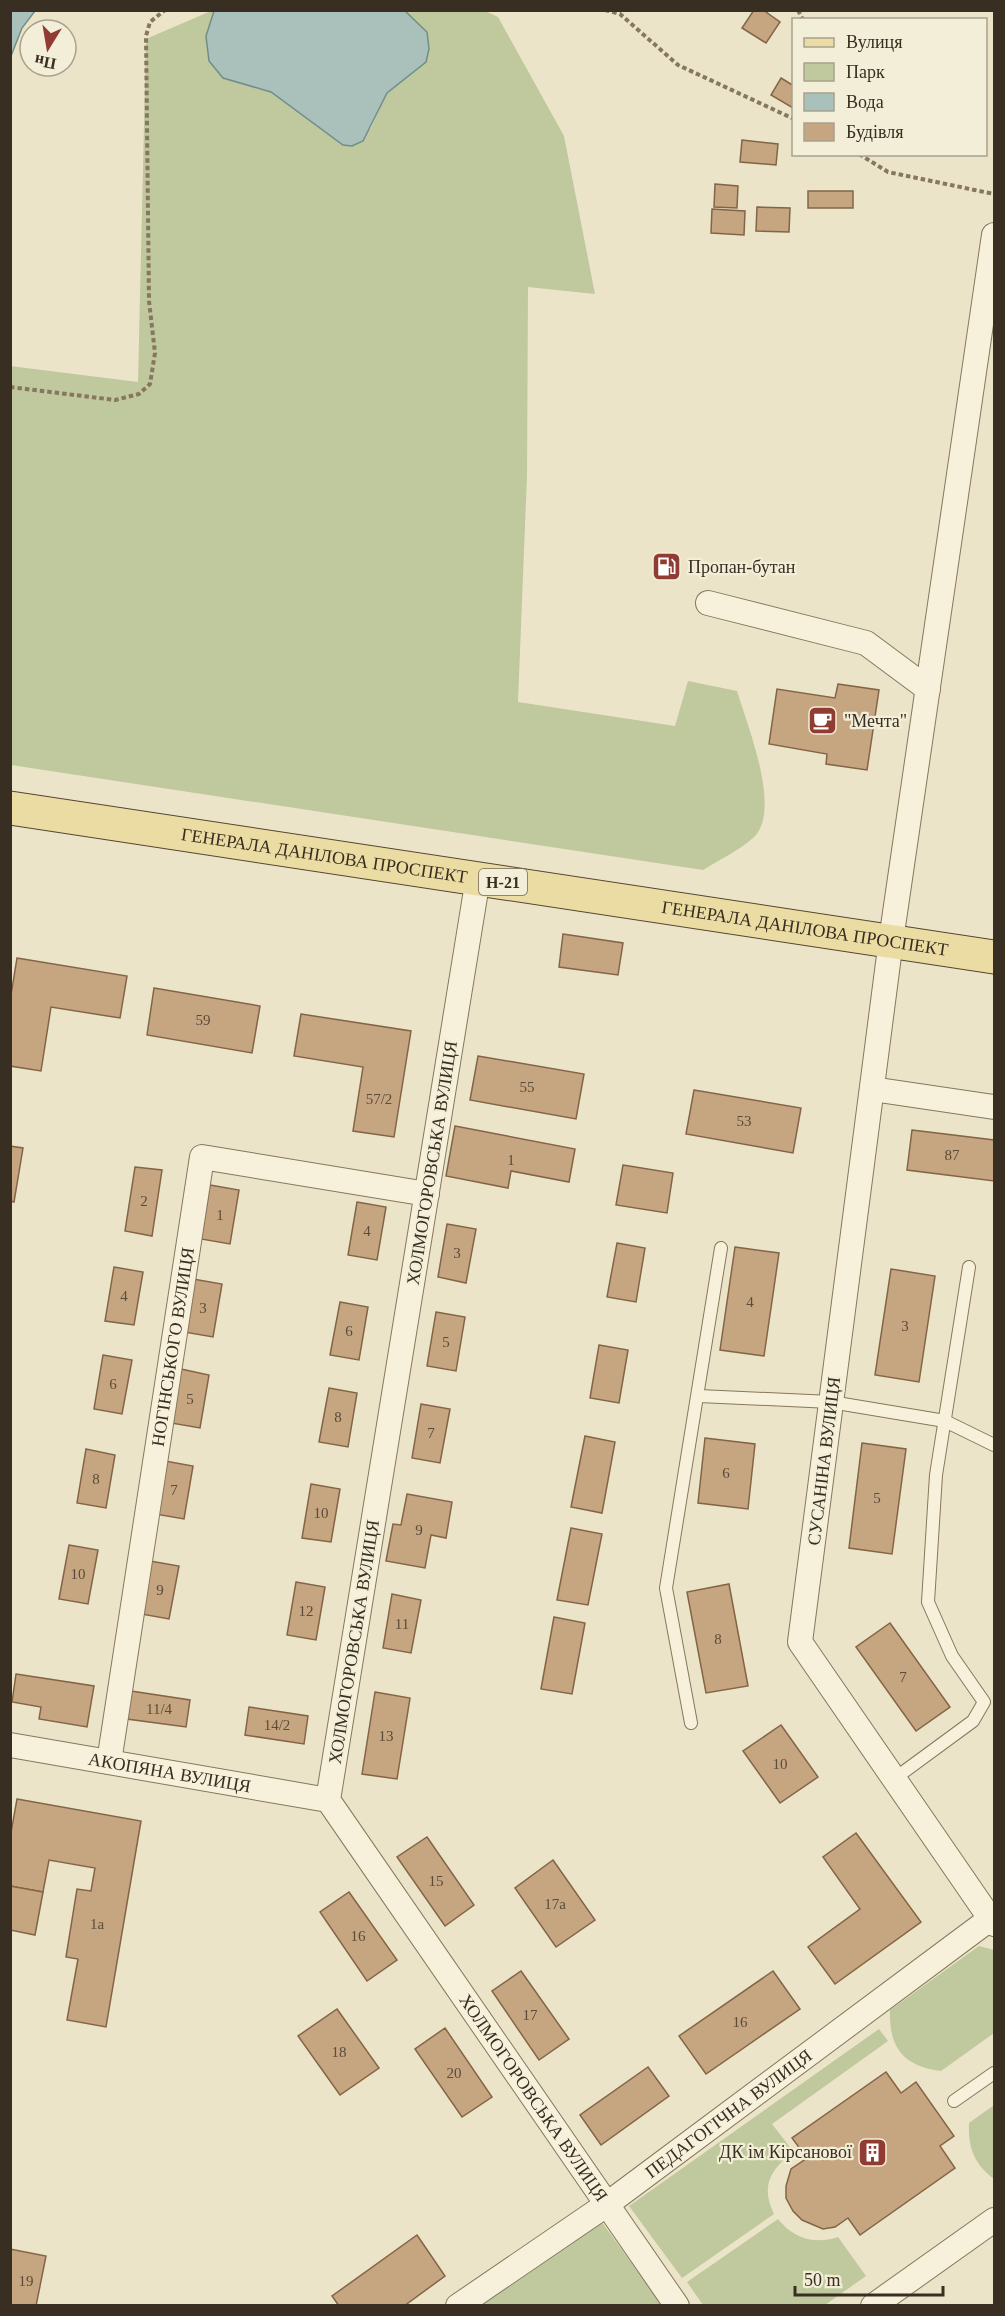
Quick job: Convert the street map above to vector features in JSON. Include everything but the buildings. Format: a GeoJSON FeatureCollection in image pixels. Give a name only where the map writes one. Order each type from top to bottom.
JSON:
{"type":"FeatureCollection","features":[{"type":"Feature","properties":{"kind":"main road","name":"ГЕНЕРАЛА ДАНІЛОВА ПРОСПЕКТ"},"geometry":{"type":"LineString","coordinates":[[10,808],[994,957]]}},
{"type":"Feature","properties":{"kind":"street","name":"СУСАНІНА ВУЛИЦЯ"},"geometry":{"type":"LineString","coordinates":[[993,1919],[800,1642],[891,940],[994,235]]}},
{"type":"Feature","properties":{"kind":"street"},"geometry":{"type":"LineString","coordinates":[[708,603],[866,643],[928,689]]}},
{"type":"Feature","properties":{"kind":"street","name":"ХОЛМОГОРОВСЬКА ВУЛИЦЯ"},"geometry":{"type":"LineString","coordinates":[[478,878],[328,1800],[677,2306]]}},
{"type":"Feature","properties":{"kind":"street"},"geometry":{"type":"LineString","coordinates":[[872,1089],[994,1107]]}},
{"type":"Feature","properties":{"kind":"street","name":"НОГІНСЬКОГО ВУЛИЦЯ"},"geometry":{"type":"LineString","coordinates":[[109,1762],[202,1157],[428,1194]]}},
{"type":"Feature","properties":{"kind":"street","name":"АКОПЯНА ВУЛИЦЯ"},"geometry":{"type":"LineString","coordinates":[[10,1745],[328,1800]]}},
{"type":"Feature","properties":{"kind":"street","name":"ПЕДАГОГІЧНА ВУЛИЦЯ"},"geometry":{"type":"LineString","coordinates":[[458,2306],[606,2205],[993,1919]]}},
{"type":"Feature","properties":{"kind":"street"},"geometry":{"type":"LineString","coordinates":[[882,2303],[994,2220]]}},
{"type":"Feature","properties":{"kind":"lane"},"geometry":{"type":"LineString","coordinates":[[691,1723],[666,1588],[699,1396],[721,1248]]}},
{"type":"Feature","properties":{"kind":"lane"},"geometry":{"type":"LineString","coordinates":[[894,1779],[973,1721],[984,1702],[951,1656],[928,1602],[936,1475],[969,1267]]}},
{"type":"Feature","properties":{"kind":"lane"},"geometry":{"type":"LineString","coordinates":[[699,1396],[831,1402],[945,1421],[994,1444]]}},
{"type":"Feature","properties":{"kind":"lane"},"geometry":{"type":"LineString","coordinates":[[954,2101],[994,2073]]}},
{"type":"Feature","properties":{"kind":"path"},"geometry":{"type":"LineString","coordinates":[[10,387],[115,400],[139,394],[150,384],[155,353],[149,302],[146,36],[150,22],[165,10]]}},
{"type":"Feature","properties":{"kind":"path"},"geometry":{"type":"LineString","coordinates":[[605,10],[620,14],[678,65],[792,118]]}},
{"type":"Feature","properties":{"kind":"path"},"geometry":{"type":"LineString","coordinates":[[862,156],[888,172],[994,194]]}},
{"type":"Feature","properties":{"kind":"green space"},"geometry":{"type":"Polygon","coordinates":[[[214,11],[206,36],[209,60],[223,78],[271,92],[343,145],[352,146],[371,128],[387,93],[426,62],[404,11],[485,11],[498,17],[564,136],[595,294],[528,287],[527,475],[518,702],[675,726],[688,681],[737,691],[760,766],[765,807],[762,824],[754,837],[736,851],[703,870],[11,765],[10,366],[138,382],[146,39],[214,11]]]}},
{"type":"Feature","properties":{"kind":"green space"},"geometry":{"type":"Polygon","coordinates":[[[979,1946],[994,1950],[994,2033],[941,2071],[928,2069],[908,2060],[901,2053],[892,2035],[890,2010],[979,1946]]]}},
{"type":"Feature","properties":{"kind":"green space"},"geometry":{"type":"Polygon","coordinates":[[[879,2029],[888,2041],[772,2124],[793,2151],[779,2165],[770,2179],[768,2194],[774,2214],[682,2278],[629,2206],[879,2029]]]}},
{"type":"Feature","properties":{"kind":"green space"},"geometry":{"type":"Polygon","coordinates":[[[994,2105],[994,2179],[974,2155],[971,2148],[969,2123],[994,2105]]]}},
{"type":"Feature","properties":{"kind":"green space"},"geometry":{"type":"Polygon","coordinates":[[[778,2219],[790,2231],[805,2238],[821,2240],[838,2237],[866,2276],[825,2305],[703,2305],[687,2282],[778,2219]]]}},
{"type":"Feature","properties":{"kind":"green space"},"geometry":{"type":"Polygon","coordinates":[[[601,2221],[662,2305],[478,2306],[601,2221]]]}},
{"type":"Feature","properties":{"kind":"water"},"geometry":{"type":"Polygon","coordinates":[[[11,10],[35,11],[30,18],[18,18],[18,38],[11,56],[11,10]]]}},
{"type":"Feature","properties":{"kind":"water"},"geometry":{"type":"Polygon","coordinates":[[[214,11],[405,11],[427,32],[429,49],[426,62],[387,93],[363,141],[352,146],[343,145],[271,92],[223,78],[209,61],[206,36],[214,11]]]}},
{"type":"Feature","properties":{"kind":"place","name":"Пропан-бутан"},"geometry":{"type":"Point","coordinates":[667,567]}},
{"type":"Feature","properties":{"kind":"place","name":"\"Мечта\""},"geometry":{"type":"Point","coordinates":[823,721]}},
{"type":"Feature","properties":{"kind":"place","name":"ДК ім Кірсанової"},"geometry":{"type":"Point","coordinates":[873,2152]}}]}
